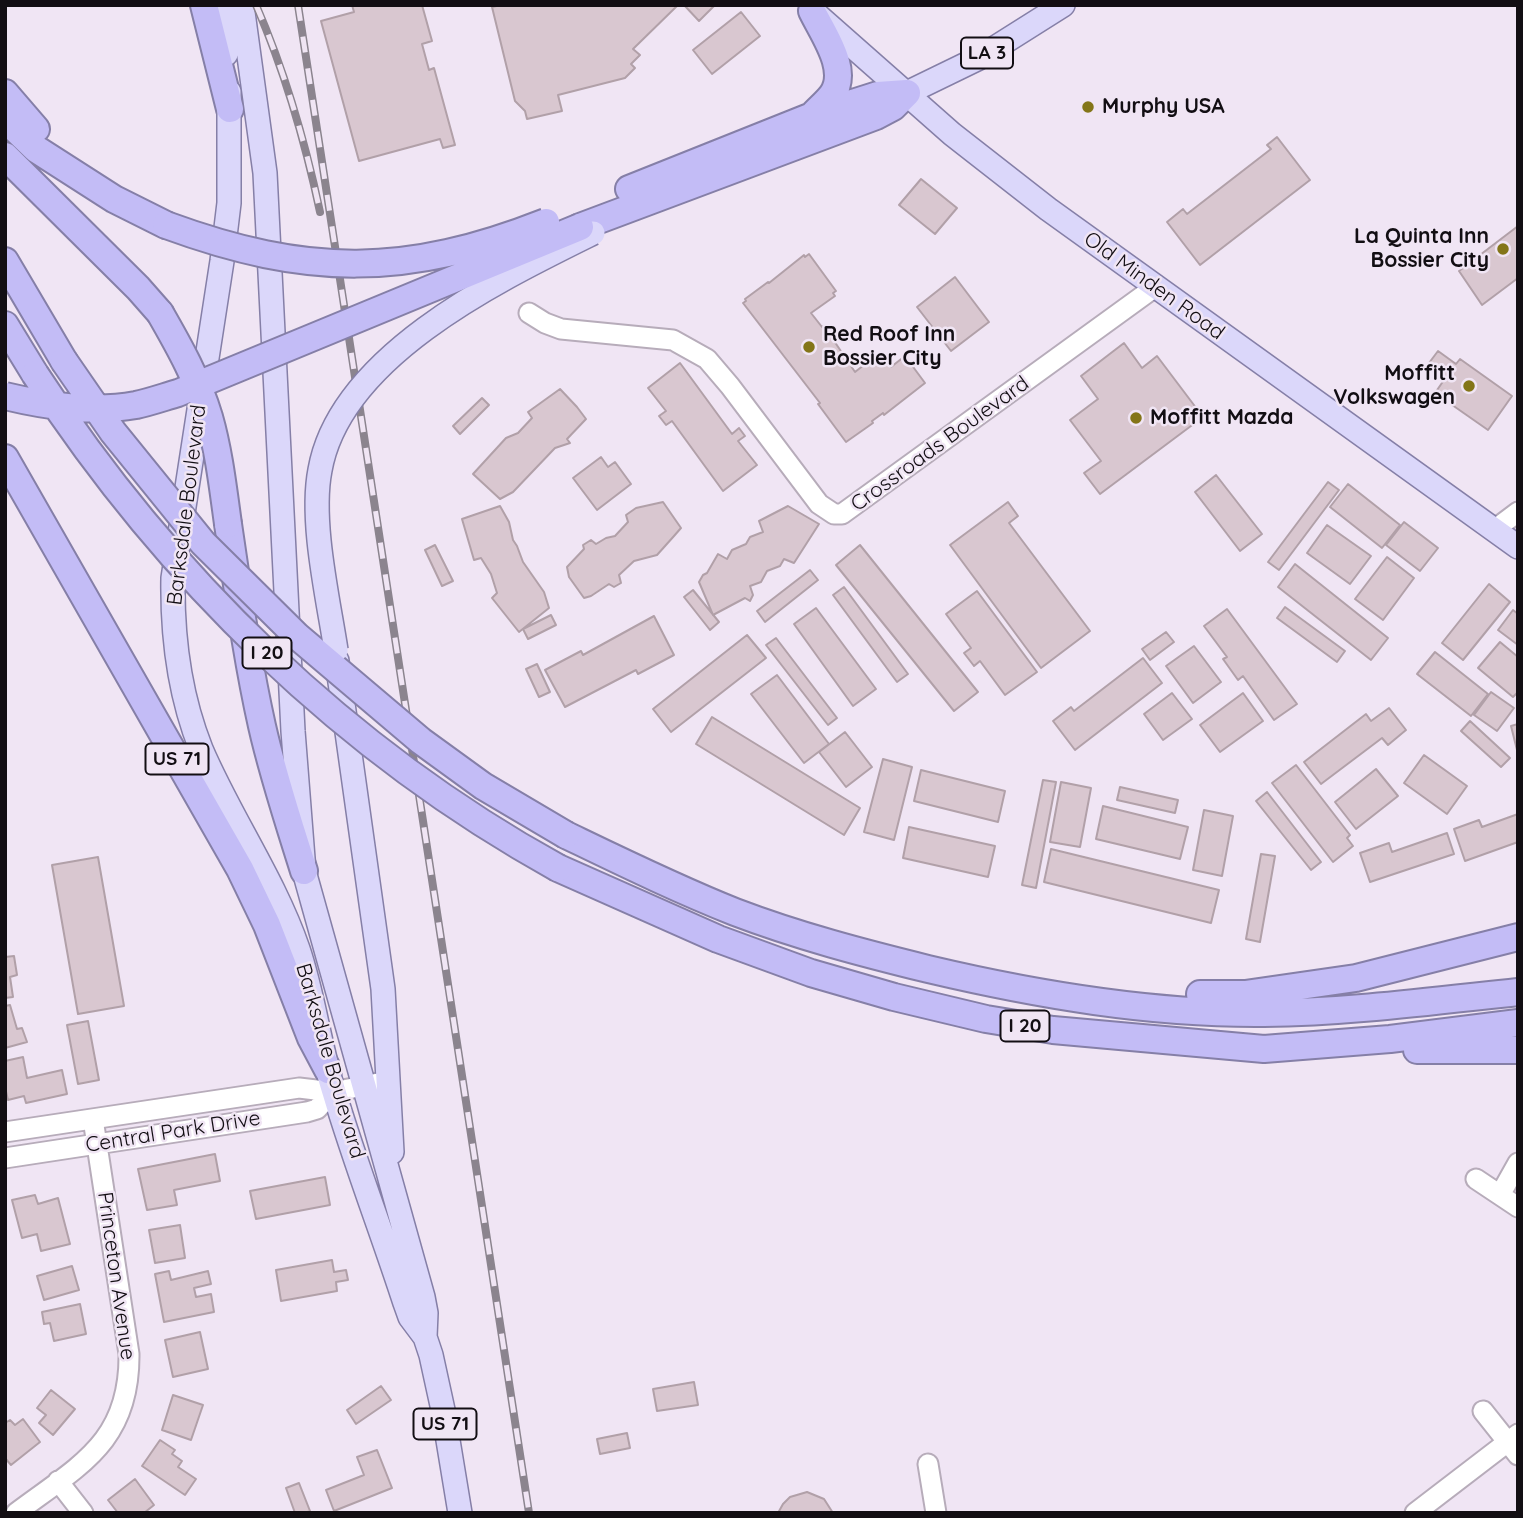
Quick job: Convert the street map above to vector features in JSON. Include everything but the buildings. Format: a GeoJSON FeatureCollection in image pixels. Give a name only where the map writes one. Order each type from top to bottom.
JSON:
{"type":"FeatureCollection","features":[{"type":"Feature","properties":{"kind":"highway"},"geometry":{"type":"LineString","coordinates":[[204,5],[230,109]]}},
{"type":"Feature","properties":{"kind":"highway"},"geometry":{"type":"LineString","coordinates":[[809,8],[838,68],[837,85],[831,96],[812,116]]}},
{"type":"Feature","properties":{"kind":"highway"},"geometry":{"type":"LineString","coordinates":[[5,93],[84,178]]}},
{"type":"Feature","properties":{"kind":"highway"},"geometry":{"type":"LineString","coordinates":[[5,119],[36,149],[114,199],[166,225],[241,250],[283,259],[357,265],[418,260],[583,224],[812,116],[878,95],[907,93]]}},
{"type":"Feature","properties":{"kind":"highway"},"geometry":{"type":"LineString","coordinates":[[5,396],[48,406],[76,408],[134,405],[178,393],[583,224],[876,117],[893,107],[907,93]]}},
{"type":"Feature","properties":{"kind":"highway","name":"US 71"},"geometry":{"type":"LineString","coordinates":[[5,156],[160,313],[193,375],[208,415],[220,464],[242,619],[262,726],[282,804],[304,871]]}},
{"type":"Feature","properties":{"kind":"highway","name":"I 20"},"geometry":{"type":"LineString","coordinates":[[5,261],[64,360],[113,432],[203,543],[251,593],[337,672],[421,741],[483,786],[566,835],[658,879],[734,911],[821,941],[985,983],[1082,999],[1172,1009],[1264,1013],[1360,1009],[1518,992]]}},
{"type":"Feature","properties":{"kind":"highway","name":"I 20"},"geometry":{"type":"LineString","coordinates":[[5,325],[35,374],[96,462],[189,576],[234,622],[366,741],[511,842],[558,868],[718,939],[811,974],[986,1019],[1053,1030],[1264,1049],[1390,1039],[1518,1023]]}},
{"type":"Feature","properties":{"kind":"highway","name":"US 71"},"geometry":{"type":"LineString","coordinates":[[5,458],[240,869],[267,925],[311,1038],[331,1081]]}},
{"type":"Feature","properties":{"kind":"highway"},"geometry":{"type":"LineString","coordinates":[[1082,999],[1133,995],[1245,993],[1294,988],[1356,978],[1518,937]]}},
{"type":"Feature","properties":{"kind":"highway"},"geometry":{"type":"LineString","coordinates":[[1264,1049],[1518,1050]]}},
{"type":"Feature","properties":{"kind":"main road","name":"Barksdale Boulevard"},"geometry":{"type":"LineString","coordinates":[[220,5],[230,109],[229,203],[173,578],[176,657],[186,703],[202,749],[274,894],[298,950],[331,1081],[410,1317],[425,1337]]}},
{"type":"Feature","properties":{"kind":"main road","name":"Barksdale Boulevard"},"geometry":{"type":"LineString","coordinates":[[242,5],[265,173],[293,731],[304,871],[423,1297],[426,1313],[425,1337],[443,1410],[460,1513]]}},
{"type":"Feature","properties":{"kind":"main road","name":"LA 3"},"geometry":{"type":"LineString","coordinates":[[907,93],[979,58],[1063,5]]}},
{"type":"Feature","properties":{"kind":"main road","name":"Old Minden Road"},"geometry":{"type":"LineString","coordinates":[[809,8],[937,121],[1011,181],[1510,540]]}},
{"type":"Feature","properties":{"kind":"main road"},"geometry":{"type":"LineString","coordinates":[[406,1238],[391,1144],[383,989],[316,505],[320,469],[329,439],[343,409],[361,386],[391,357],[461,304],[546,256],[583,224]]}},
{"type":"Feature","properties":{"kind":"street","name":"Crossroads Boulevard"},"geometry":{"type":"LineString","coordinates":[[529,313],[561,329],[673,340],[707,359],[819,504],[834,514],[842,514],[1155,287]]}},
{"type":"Feature","properties":{"kind":"street"},"geometry":{"type":"LineString","coordinates":[[1510,540],[1518,512]]}},
{"type":"Feature","properties":{"kind":"street","name":"Central Park Drive"},"geometry":{"type":"LineString","coordinates":[[5,1158],[307,1112],[317,1109],[331,1081]]}},
{"type":"Feature","properties":{"kind":"street","name":"Central Park Drive"},"geometry":{"type":"LineString","coordinates":[[5,1132],[331,1081],[363,1087],[388,1081]]}},
{"type":"Feature","properties":{"kind":"street","name":"Princeton Avenue"},"geometry":{"type":"LineString","coordinates":[[16,1513],[85,1460],[107,1438],[124,1405],[128,1388],[130,1354],[93,1119]]}},
{"type":"Feature","properties":{"kind":"street"},"geometry":{"type":"LineString","coordinates":[[1500,1195],[1518,1163]]}},
{"type":"Feature","properties":{"kind":"street"},"geometry":{"type":"LineString","coordinates":[[1476,1180],[1518,1207]]}},
{"type":"Feature","properties":{"kind":"street"},"geometry":{"type":"LineString","coordinates":[[1415,1513],[1514,1444],[1483,1411]]}},
{"type":"Feature","properties":{"kind":"street"},"geometry":{"type":"LineString","coordinates":[[928,1464],[936,1513]]}},
{"type":"Feature","properties":{"kind":"street"},"geometry":{"type":"LineString","coordinates":[[58,1481],[83,1513]]}},
{"type":"Feature","properties":{"kind":"railway"},"geometry":{"type":"LineString","coordinates":[[256,5],[293,107],[320,212]]}},
{"type":"Feature","properties":{"kind":"railway"},"geometry":{"type":"LineString","coordinates":[[298,5],[529,1513]]}},
{"type":"Feature","properties":{"kind":"place","name":"Murphy USA"},"geometry":{"type":"Point","coordinates":[1088,107]}},
{"type":"Feature","properties":{"kind":"place","name":"La Quinta Inn Bossier City"},"geometry":{"type":"Point","coordinates":[1503,249]}},
{"type":"Feature","properties":{"kind":"place","name":"Red Roof Inn Bossier City"},"geometry":{"type":"Point","coordinates":[809,347]}},
{"type":"Feature","properties":{"kind":"place","name":"Moffitt Volkswagen"},"geometry":{"type":"Point","coordinates":[1469,386]}},
{"type":"Feature","properties":{"kind":"place","name":"Moffitt Mazda"},"geometry":{"type":"Point","coordinates":[1136,418]}}]}
